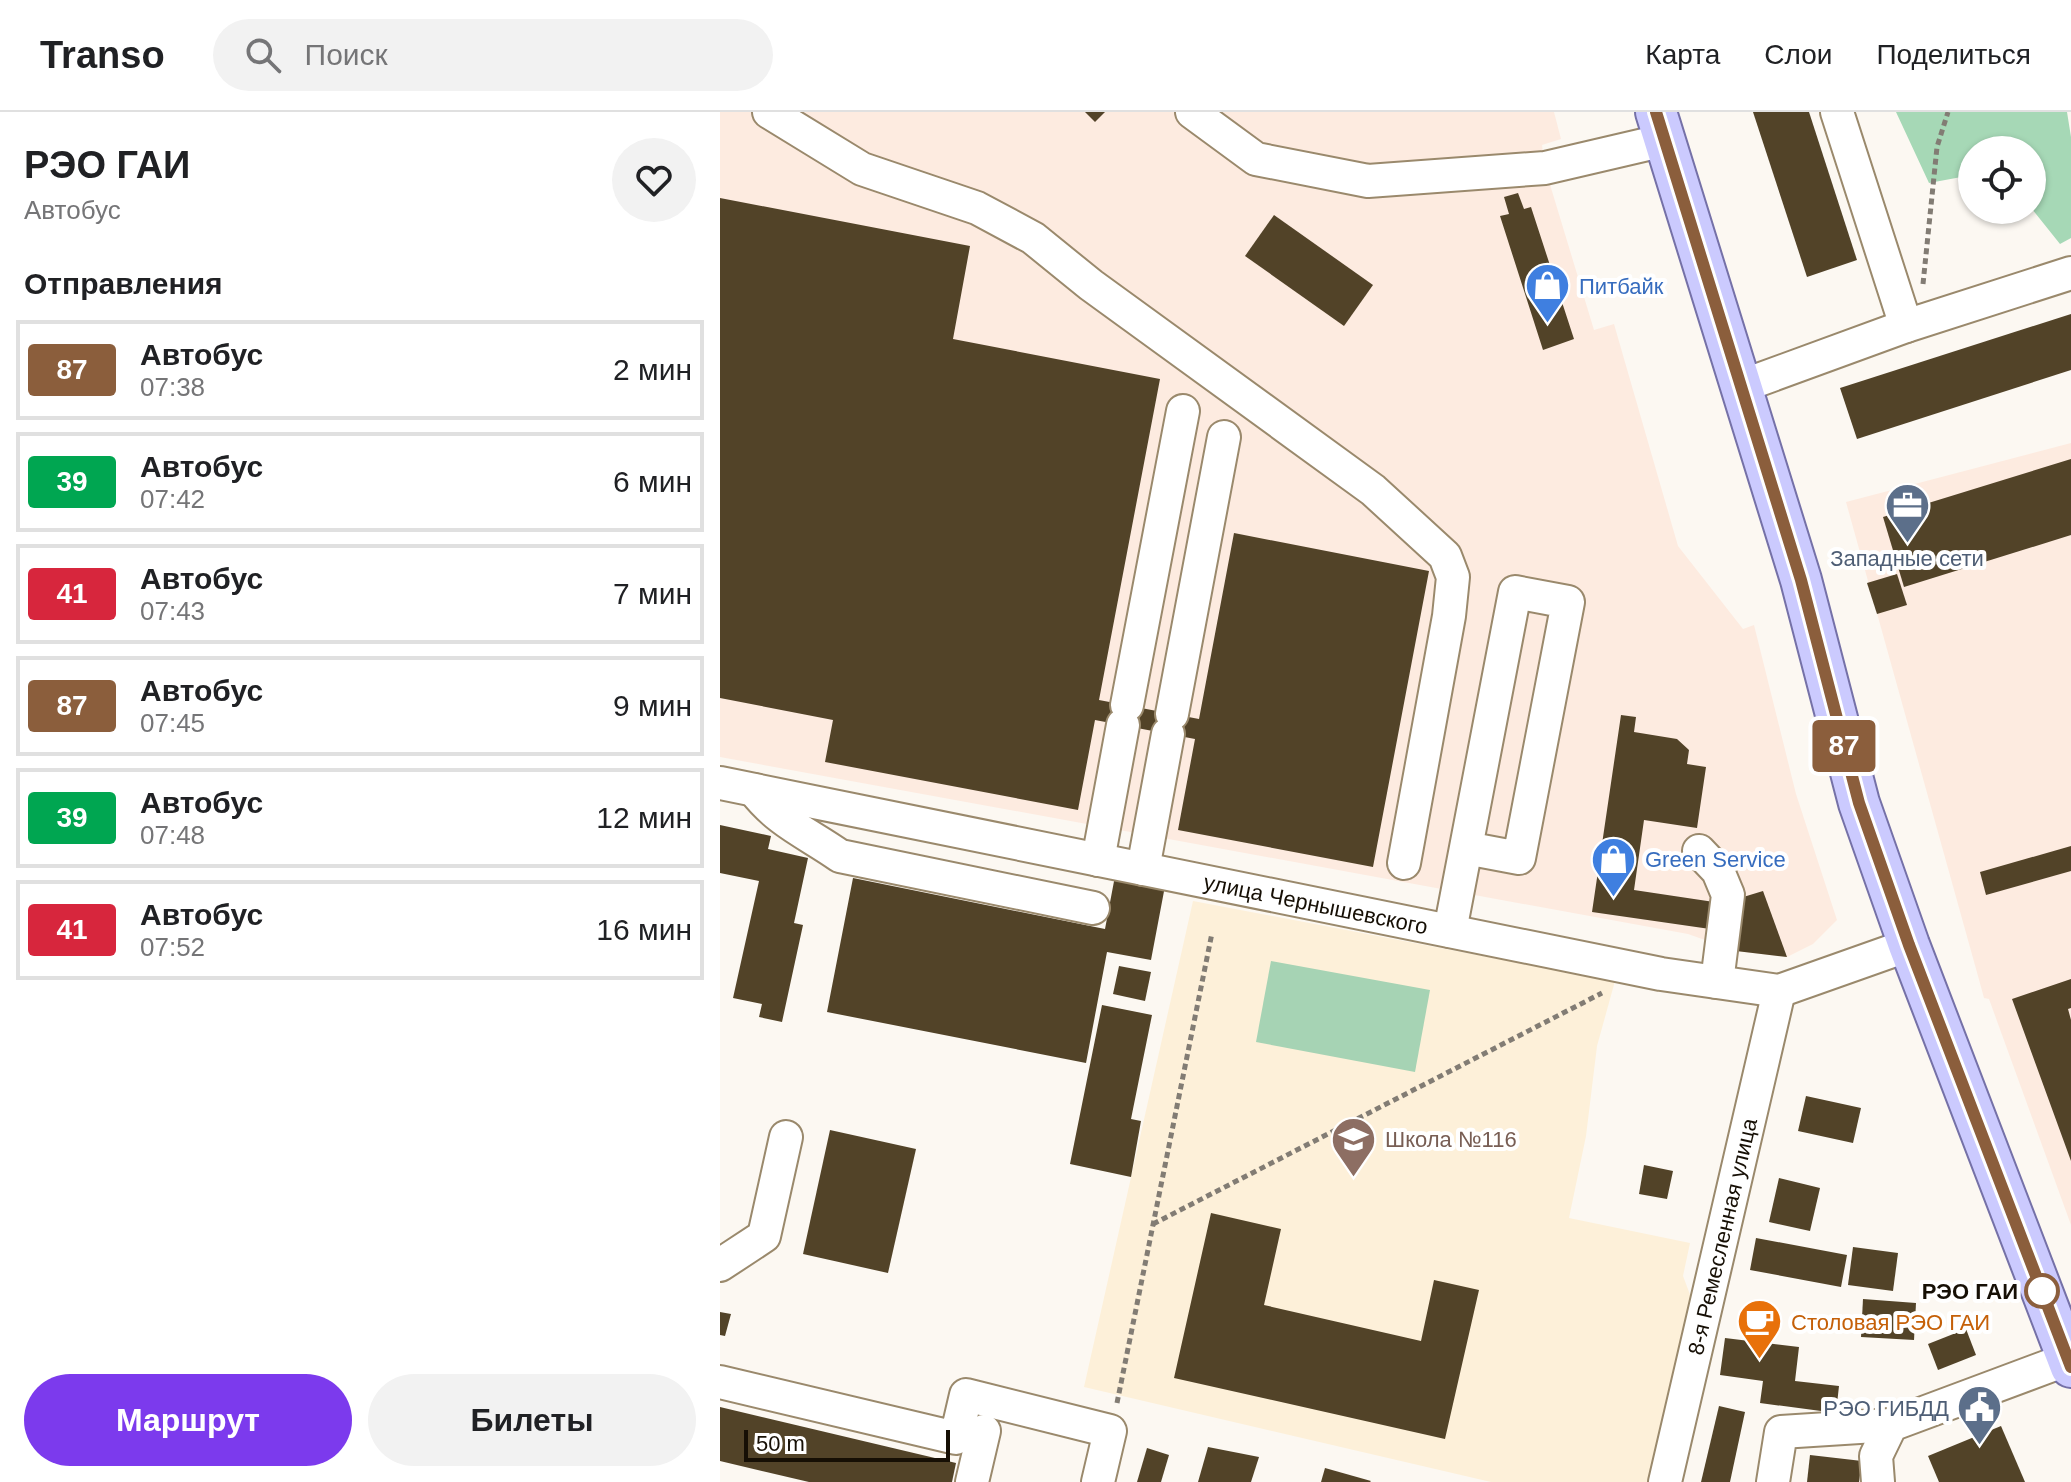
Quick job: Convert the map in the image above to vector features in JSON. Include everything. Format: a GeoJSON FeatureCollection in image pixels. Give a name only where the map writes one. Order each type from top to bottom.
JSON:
{"type":"FeatureCollection","features":[{"type":"Feature","properties":{"kind":"main road"},"geometry":{"type":"LineString","coordinates":[[1660,126],[1801,580],[1859,803],[1909,945],[2070,1363]]}},
{"type":"Feature","properties":{"kind":"street"},"geometry":{"type":"LineString","coordinates":[[769,112],[862,169],[977,208],[1033,238],[1091,285],[1373,490],[1445,556],[1453,577],[1449,616],[1404,863]]}},
{"type":"Feature","properties":{"kind":"street"},"geometry":{"type":"LineString","coordinates":[[1192,112],[1256,159],[1368,181],[1545,168],[1660,126]]}},
{"type":"Feature","properties":{"kind":"street"},"geometry":{"type":"LineString","coordinates":[[1837,112],[1906,326]]}},
{"type":"Feature","properties":{"kind":"street"},"geometry":{"type":"LineString","coordinates":[[1742,386],[1906,326],[2071,273]]}},
{"type":"Feature","properties":{"kind":"street"},"geometry":{"type":"LineString","coordinates":[[1098,860],[1183,411]]}},
{"type":"Feature","properties":{"kind":"street"},"geometry":{"type":"LineString","coordinates":[[1143,869],[1224,437]]}},
{"type":"Feature","properties":{"kind":"street"},"geometry":{"type":"LineString","coordinates":[[1450,931],[1515,592],[1568,602],[1519,858],[1466,848]]}},
{"type":"Feature","properties":{"kind":"street","name":"улица Чернышевского"},"geometry":{"type":"LineString","coordinates":[[720,783],[1450,931],[1779,991],[1909,945]]}},
{"type":"Feature","properties":{"kind":"street"},"geometry":{"type":"LineString","coordinates":[[754,790],[786,825],[812,836],[840,856],[1093,908]]}},
{"type":"Feature","properties":{"kind":"street"},"geometry":{"type":"LineString","coordinates":[[1699,851],[1718,871],[1728,895],[1717,982]]}},
{"type":"Feature","properties":{"kind":"street","name":"8-я Ремесленная улица"},"geometry":{"type":"LineString","coordinates":[[1665,1482],[1779,991]]}},
{"type":"Feature","properties":{"kind":"street"},"geometry":{"type":"LineString","coordinates":[[720,1265],[764,1236],[786,1137]]}},
{"type":"Feature","properties":{"kind":"street"},"geometry":{"type":"LineString","coordinates":[[1773,1482],[1781,1432],[1891,1425],[2070,1363]]}},
{"type":"Feature","properties":{"kind":"street"},"geometry":{"type":"LineString","coordinates":[[720,1382],[956,1438],[966,1395],[1110,1431],[1098,1482]]}},
{"type":"Feature","properties":{"kind":"street"},"geometry":{"type":"LineString","coordinates":[[1878,1482],[1876,1456],[1891,1425]]}},
{"type":"Feature","properties":{"kind":"street"},"geometry":{"type":"LineString","coordinates":[[972,1482],[984,1431]]}},
{"type":"Feature","properties":{"kind":"path"},"geometry":{"type":"LineString","coordinates":[[1906,326],[1926,277],[1937,147],[1948,112]]}},
{"type":"Feature","properties":{"kind":"path"},"geometry":{"type":"LineString","coordinates":[[1110,1431],[1212,933]]}},
{"type":"Feature","properties":{"kind":"path"},"geometry":{"type":"LineString","coordinates":[[1153,1224],[1602,993],[1610,980]]}},
{"type":"Feature","properties":{"kind":"shaded area"},"geometry":{"type":"Polygon","coordinates":[[[720,112],[1554,112],[1561,139],[1542,145],[1545,168],[1594,330],[1614,324],[1678,546],[1743,629],[1754,625],[1796,794],[1837,920],[1813,944],[1787,957],[1736,951],[1688,934],[720,757],[720,112]]]}},
{"type":"Feature","properties":{"kind":"shaded area"},"geometry":{"type":"Polygon","coordinates":[[[2071,443],[2071,1225],[1989,999],[1984,998],[1846,502],[2071,443]]]}},
{"type":"Feature","properties":{"kind":"shaded area","name":"Школа №116"},"geometry":{"type":"Polygon","coordinates":[[[1193,901],[1615,981],[1597,1046],[1586,1136],[1569,1218],[1690,1243],[1683,1276],[1692,1300],[1648,1482],[1491,1482],[1084,1387],[1193,901]]]}},
{"type":"Feature","properties":{"kind":"green space"},"geometry":{"type":"Polygon","coordinates":[[[1896,112],[2067,112],[2071,137],[2071,238],[2060,244],[2044,224],[2046,136],[1958,136],[1958,178],[1929,183],[1896,112]]]}},
{"type":"Feature","properties":{"kind":"green space"},"geometry":{"type":"Polygon","coordinates":[[[1271,961],[1430,990],[1415,1072],[1256,1042],[1271,961]]]}},
{"type":"Feature","properties":{"kind":"building"},"geometry":{"type":"Polygon","coordinates":[[[1085,112],[1105,112],[1095,122],[1085,112]]]}},
{"type":"Feature","properties":{"kind":"building"},"geometry":{"type":"Polygon","coordinates":[[[1753,112],[1809,112],[1857,260],[1807,277],[1753,112]]]}},
{"type":"Feature","properties":{"kind":"building"},"geometry":{"type":"Polygon","coordinates":[[[1518,193],[1524,209],[1531,207],[1574,339],[1543,350],[1500,216],[1509,214],[1504,197],[1518,193]]]}},
{"type":"Feature","properties":{"kind":"building"},"geometry":{"type":"Polygon","coordinates":[[[720,198],[970,246],[953,339],[1160,379],[1099,700],[1199,719],[1234,533],[1429,571],[1373,867],[1178,830],[1195,739],[1095,720],[1078,810],[825,762],[833,720],[720,698],[720,198]]]}},
{"type":"Feature","properties":{"kind":"building"},"geometry":{"type":"Polygon","coordinates":[[[1274,215],[1373,285],[1344,326],[1245,256],[1274,215]]]}},
{"type":"Feature","properties":{"kind":"building"},"geometry":{"type":"Polygon","coordinates":[[[2071,314],[2071,370],[1857,439],[1840,388],[2071,314]]]}},
{"type":"Feature","properties":{"kind":"building"},"geometry":{"type":"Polygon","coordinates":[[[2071,459],[2071,535],[1904,587],[1883,517],[2071,459]]]}},
{"type":"Feature","properties":{"kind":"building"},"geometry":{"type":"Polygon","coordinates":[[[1897,574],[1907,605],[1877,614],[1867,583],[1897,574]]]}},
{"type":"Feature","properties":{"kind":"building"},"geometry":{"type":"Polygon","coordinates":[[[1621,715],[1636,717],[1634,732],[1677,739],[1689,750],[1687,764],[1706,767],[1697,828],[1644,820],[1634,890],[1714,902],[1710,929],[1592,912],[1621,715]]]}},
{"type":"Feature","properties":{"kind":"building"},"geometry":{"type":"Polygon","coordinates":[[[720,825],[771,836],[768,849],[808,858],[794,923],[803,925],[782,1022],[759,1017],[762,1004],[733,998],[759,881],[720,873],[720,825]]]}},
{"type":"Feature","properties":{"kind":"building"},"geometry":{"type":"Polygon","coordinates":[[[2071,846],[2071,871],[1986,895],[1980,872],[2071,846]]]}},
{"type":"Feature","properties":{"kind":"building"},"geometry":{"type":"Polygon","coordinates":[[[1115,876],[1165,886],[1151,960],[1107,952],[1086,1063],[827,1012],[853,878],[1105,929],[1115,876]]]}},
{"type":"Feature","properties":{"kind":"building"},"geometry":{"type":"Polygon","coordinates":[[[1763,891],[1787,957],[1736,951],[1740,898],[1763,891]]]}},
{"type":"Feature","properties":{"kind":"building"},"geometry":{"type":"Polygon","coordinates":[[[1119,966],[1151,972],[1145,1001],[1113,994],[1119,966]]]}},
{"type":"Feature","properties":{"kind":"building"},"geometry":{"type":"Polygon","coordinates":[[[2071,979],[2071,1008],[2068,1009],[2071,1020],[2071,1161],[2012,999],[2071,979]]]}},
{"type":"Feature","properties":{"kind":"building"},"geometry":{"type":"Polygon","coordinates":[[[1102,1005],[1152,1015],[1131,1119],[1141,1121],[1131,1177],[1070,1164],[1102,1005]]]}},
{"type":"Feature","properties":{"kind":"building"},"geometry":{"type":"Polygon","coordinates":[[[1806,1096],[1861,1108],[1853,1143],[1798,1131],[1806,1096]]]}},
{"type":"Feature","properties":{"kind":"building"},"geometry":{"type":"Polygon","coordinates":[[[830,1130],[916,1149],[888,1273],[803,1254],[830,1130]]]}},
{"type":"Feature","properties":{"kind":"building"},"geometry":{"type":"Polygon","coordinates":[[[1644,1165],[1673,1171],[1667,1199],[1639,1194],[1644,1165]]]}},
{"type":"Feature","properties":{"kind":"building"},"geometry":{"type":"Polygon","coordinates":[[[1779,1178],[1820,1188],[1810,1231],[1769,1222],[1779,1178]]]}},
{"type":"Feature","properties":{"kind":"building"},"geometry":{"type":"Polygon","coordinates":[[[1211,1213],[1281,1229],[1264,1305],[1421,1341],[1434,1280],[1479,1290],[1445,1439],[1174,1378],[1211,1213]]]}},
{"type":"Feature","properties":{"kind":"building"},"geometry":{"type":"Polygon","coordinates":[[[1756,1238],[1847,1255],[1841,1287],[1750,1270],[1756,1238]]]}},
{"type":"Feature","properties":{"kind":"building"},"geometry":{"type":"Polygon","coordinates":[[[1853,1247],[1898,1253],[1893,1291],[1848,1285],[1853,1247]]]}},
{"type":"Feature","properties":{"kind":"building"},"geometry":{"type":"Polygon","coordinates":[[[1863,1299],[1916,1303],[1914,1340],[1861,1337],[1863,1299]]]}},
{"type":"Feature","properties":{"kind":"building"},"geometry":{"type":"Polygon","coordinates":[[[720,1312],[731,1314],[725,1336],[720,1335],[720,1312]]]}},
{"type":"Feature","properties":{"kind":"building"},"geometry":{"type":"Polygon","coordinates":[[[1966,1329],[1976,1355],[1938,1370],[1928,1344],[1966,1329]]]}},
{"type":"Feature","properties":{"kind":"building","name":"Столовая РЭО ГАИ"},"geometry":{"type":"Polygon","coordinates":[[[1725,1338],[1799,1347],[1795,1381],[1839,1386],[1836,1413],[1760,1403],[1763,1381],[1720,1375],[1725,1338]]]}},
{"type":"Feature","properties":{"kind":"building"},"geometry":{"type":"Polygon","coordinates":[[[1719,1406],[1745,1412],[1730,1482],[1701,1482],[1719,1406]]]}},
{"type":"Feature","properties":{"kind":"building"},"geometry":{"type":"Polygon","coordinates":[[[720,1407],[956,1463],[952,1482],[809,1482],[720,1461],[720,1407]]]}},
{"type":"Feature","properties":{"kind":"building","name":"РЭО ГИБДД"},"geometry":{"type":"Polygon","coordinates":[[[2001,1426],[2025,1482],[1939,1482],[1928,1456],[2001,1426]]]}},
{"type":"Feature","properties":{"kind":"building"},"geometry":{"type":"Polygon","coordinates":[[[1208,1447],[1259,1457],[1251,1482],[1198,1482],[1208,1447]]]}},
{"type":"Feature","properties":{"kind":"building"},"geometry":{"type":"Polygon","coordinates":[[[1147,1448],[1169,1455],[1161,1482],[1137,1482],[1147,1448]]]}},
{"type":"Feature","properties":{"kind":"building"},"geometry":{"type":"Polygon","coordinates":[[[1810,1455],[1862,1461],[1859,1482],[1807,1482],[1810,1455]]]}},
{"type":"Feature","properties":{"kind":"building"},"geometry":{"type":"Polygon","coordinates":[[[1325,1468],[1371,1481],[1321,1482],[1325,1468]]]}},
{"type":"Feature","properties":{"kind":"bus line","name":"87"},"geometry":{"type":"LineString","coordinates":[[1656,112],[1801,580],[1859,803],[1909,945],[2071,1367]]}},
{"type":"Feature","properties":{"kind":"place","name":"Питбайк"},"geometry":{"type":"Point","coordinates":[1548,325]}},
{"type":"Feature","properties":{"kind":"place","name":"Западные сети"},"geometry":{"type":"Point","coordinates":[1907,544]}},
{"type":"Feature","properties":{"kind":"place","name":"Green Service"},"geometry":{"type":"Point","coordinates":[1614,898]}},
{"type":"Feature","properties":{"kind":"place","name":"Школа №116"},"geometry":{"type":"Point","coordinates":[1354,1178]}},
{"type":"Feature","properties":{"kind":"place","name":"РЭО ГАИ"},"geometry":{"type":"Point","coordinates":[2042,1291]}},
{"type":"Feature","properties":{"kind":"place","name":"Столовая РЭО ГАИ"},"geometry":{"type":"Point","coordinates":[1760,1361]}},
{"type":"Feature","properties":{"kind":"place","name":"РЭО ГИБДД"},"geometry":{"type":"Point","coordinates":[1980,1447]}}]}
